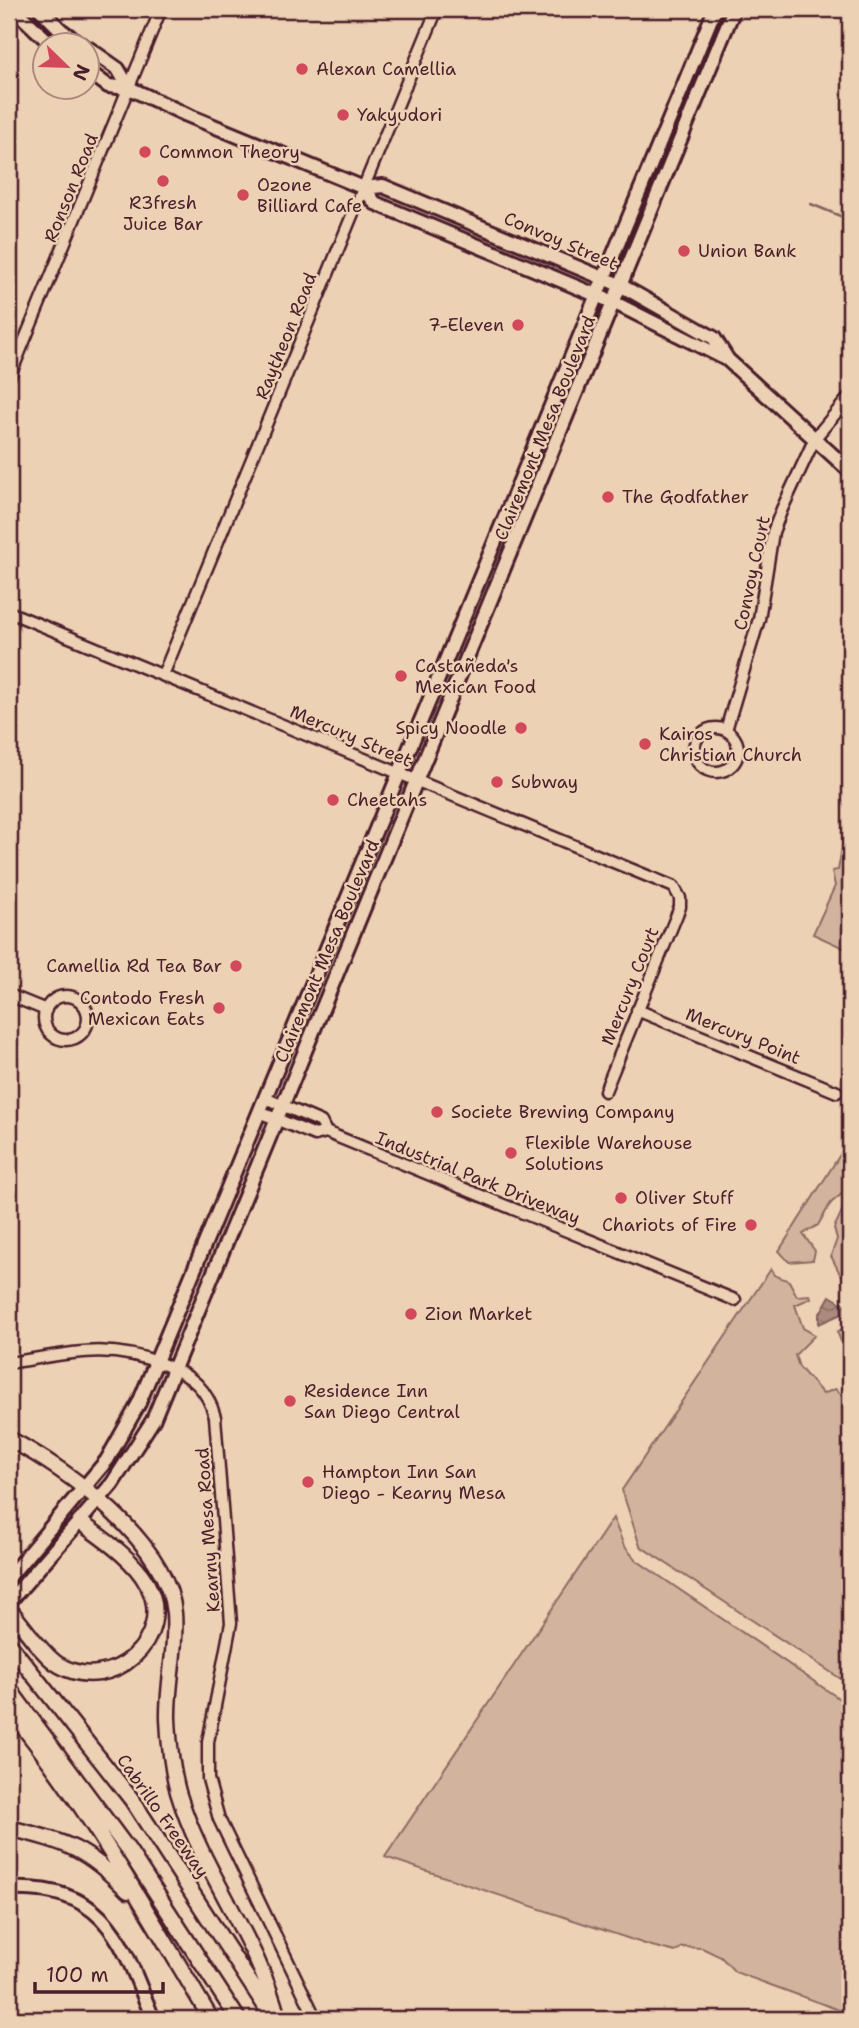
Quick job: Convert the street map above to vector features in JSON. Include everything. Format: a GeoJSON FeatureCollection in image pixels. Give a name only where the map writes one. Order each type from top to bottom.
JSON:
{"type":"FeatureCollection","features":[{"type":"Feature","properties":{"kind":"highway"},"geometry":{"type":"LineString","coordinates":[[9,1439],[31,1451],[98,1501],[149,1549],[167,1578],[174,1613],[168,1718],[178,1791],[196,1836],[270,1987],[276,2019]]}},
{"type":"Feature","properties":{"kind":"highway"},"geometry":{"type":"LineString","coordinates":[[9,1609],[57,1664],[83,1676],[109,1672],[128,1662],[144,1647],[154,1608],[147,1584],[125,1559],[80,1522]]}},
{"type":"Feature","properties":{"kind":"highway","name":"Cabrillo Freeway"},"geometry":{"type":"LineString","coordinates":[[9,1644],[132,1800],[276,2019]]}},
{"type":"Feature","properties":{"kind":"highway"},"geometry":{"type":"LineString","coordinates":[[9,1689],[129,1850],[175,1917],[238,2019]]}},
{"type":"Feature","properties":{"kind":"highway"},"geometry":{"type":"LineString","coordinates":[[9,1709],[32,1737],[146,1910],[212,2019]]}},
{"type":"Feature","properties":{"kind":"highway"},"geometry":{"type":"LineString","coordinates":[[9,1828],[60,1840],[98,1861],[146,1910]]}},
{"type":"Feature","properties":{"kind":"main road"},"geometry":{"type":"LineString","coordinates":[[14,9],[38,32]]}},
{"type":"Feature","properties":{"kind":"main road"},"geometry":{"type":"LineString","coordinates":[[30,9],[61,30]]}},
{"type":"Feature","properties":{"kind":"main road","name":"Convoy Street"},"geometry":{"type":"LineString","coordinates":[[40,9],[64,32]]}},
{"type":"Feature","properties":{"kind":"main road","name":"Clairemont Mesa Boulevard"},"geometry":{"type":"LineString","coordinates":[[12,1574],[115,1448],[157,1362],[398,772],[715,9]]}},
{"type":"Feature","properties":{"kind":"main road","name":"Clairemont Mesa Boulevard"},"geometry":{"type":"LineString","coordinates":[[9,1602],[98,1501],[142,1441],[175,1369],[734,9]]}},
{"type":"Feature","properties":{"kind":"main road","name":"Convoy Street"},"geometry":{"type":"LineString","coordinates":[[102,58],[118,69],[129,88]]}},
{"type":"Feature","properties":{"kind":"main road","name":"Convoy Street"},"geometry":{"type":"LineString","coordinates":[[102,82],[108,86],[129,88],[187,115],[364,188],[383,186],[622,286],[714,338],[728,360],[850,471]]}},
{"type":"Feature","properties":{"kind":"main road","name":"Convoy Street"},"geometry":{"type":"LineString","coordinates":[[364,188],[374,203],[597,295],[728,360]]}},
{"type":"Feature","properties":{"kind":"main road"},"geometry":{"type":"LineString","coordinates":[[9,1889],[30,1888],[59,1893],[91,1908],[115,1931],[153,2019]]}},
{"type":"Feature","properties":{"kind":"street","name":"Ronson Road"},"geometry":{"type":"LineString","coordinates":[[9,379],[162,9]]}},
{"type":"Feature","properties":{"kind":"street","name":"Raytheon Road"},"geometry":{"type":"LineString","coordinates":[[163,675],[437,9]]}},
{"type":"Feature","properties":{"kind":"street","name":"Convoy Court"},"geometry":{"type":"LineString","coordinates":[[726,730],[759,620],[773,532],[814,438],[850,396]]}},
{"type":"Feature","properties":{"kind":"street","name":"Mercury Street"},"geometry":{"type":"LineString","coordinates":[[9,612],[674,887],[678,893]]}},
{"type":"Feature","properties":{"kind":"street"},"geometry":{"type":"LineString","coordinates":[[709,729],[726,730],[736,741],[735,761],[719,772],[706,769],[696,759],[694,751],[698,737],[709,729]]}},
{"type":"Feature","properties":{"kind":"street","name":"Mercury Court"},"geometry":{"type":"LineString","coordinates":[[605,1091],[680,907],[678,893]]}},
{"type":"Feature","properties":{"kind":"street"},"geometry":{"type":"LineString","coordinates":[[9,995],[46,1010]]}},
{"type":"Feature","properties":{"kind":"street"},"geometry":{"type":"LineString","coordinates":[[61,996],[76,998],[86,1010],[86,1026],[76,1037],[60,1039],[48,1030],[44,1020],[46,1010],[52,1001],[61,996]]}},
{"type":"Feature","properties":{"kind":"street","name":"Mercury Point"},"geometry":{"type":"LineString","coordinates":[[637,1010],[836,1092]]}},
{"type":"Feature","properties":{"kind":"street","name":"Industrial Park Driveway"},"geometry":{"type":"LineString","coordinates":[[265,1098],[321,1122],[327,1132]]}},
{"type":"Feature","properties":{"kind":"street","name":"Industrial Park Driveway"},"geometry":{"type":"LineString","coordinates":[[259,1112],[315,1135],[327,1132],[734,1300]]}},
{"type":"Feature","properties":{"kind":"street","name":"Kearny Mesa Road"},"geometry":{"type":"LineString","coordinates":[[9,1363],[115,1350],[175,1369],[192,1378],[205,1391],[215,1417],[231,1623],[208,1742],[208,1779],[219,1819],[316,2019]]}},
{"type":"Feature","properties":{"kind":"shaded area"},"geometry":{"type":"Polygon","coordinates":[[[850,828],[850,951],[813,934],[835,886],[832,871],[838,870],[842,848],[850,828]]]}},
{"type":"Feature","properties":{"kind":"shaded area"},"geometry":{"type":"Polygon","coordinates":[[[850,1139],[850,1187],[831,1203],[818,1225],[803,1234],[815,1251],[813,1260],[789,1262],[779,1251],[850,1139]]]}},
{"type":"Feature","properties":{"kind":"shaded area"},"geometry":{"type":"Polygon","coordinates":[[[850,1204],[850,1277],[840,1274],[831,1256],[837,1239],[834,1228],[842,1211],[850,1204]]]}},
{"type":"Feature","properties":{"kind":"shaded area"},"geometry":{"type":"Polygon","coordinates":[[[771,1269],[774,1275],[789,1281],[797,1296],[810,1295],[811,1298],[795,1305],[803,1328],[815,1335],[795,1355],[799,1367],[823,1394],[835,1389],[850,1402],[850,1685],[640,1546],[622,1490],[771,1269]]]}},
{"type":"Feature","properties":{"kind":"shaded area"},"geometry":{"type":"Polygon","coordinates":[[[850,1324],[850,1369],[844,1363],[844,1348],[837,1332],[850,1324]]]}},
{"type":"Feature","properties":{"kind":"shaded area"},"geometry":{"type":"Polygon","coordinates":[[[613,1518],[624,1546],[636,1560],[850,1706],[850,2014],[735,1972],[721,1957],[702,1948],[682,1947],[675,1952],[648,1945],[385,1857],[613,1518]]]}},
{"type":"Feature","properties":{"kind":"water"},"geometry":{"type":"Polygon","coordinates":[[[830,1296],[845,1305],[846,1312],[819,1324],[819,1315],[830,1296]]]}},
{"type":"Feature","properties":{"kind":"waterway"},"geometry":{"type":"LineString","coordinates":[[811,204],[850,220]]}},
{"type":"Feature","properties":{"kind":"place","name":"Alexan Camellia"},"geometry":{"type":"Point","coordinates":[302,69]}},
{"type":"Feature","properties":{"kind":"place","name":"Yakyudori"},"geometry":{"type":"Point","coordinates":[343,115]}},
{"type":"Feature","properties":{"kind":"place","name":"Common Theory"},"geometry":{"type":"Point","coordinates":[145,152]}},
{"type":"Feature","properties":{"kind":"place","name":"R3fresh Juice Bar"},"geometry":{"type":"Point","coordinates":[163,181]}},
{"type":"Feature","properties":{"kind":"place","name":"Ozone Billiard Cafe"},"geometry":{"type":"Point","coordinates":[243,195]}},
{"type":"Feature","properties":{"kind":"place","name":"Union Bank"},"geometry":{"type":"Point","coordinates":[684,251]}},
{"type":"Feature","properties":{"kind":"place","name":"7-Eleven"},"geometry":{"type":"Point","coordinates":[518,325]}},
{"type":"Feature","properties":{"kind":"place","name":"The Godfather"},"geometry":{"type":"Point","coordinates":[608,497]}},
{"type":"Feature","properties":{"kind":"place","name":"Castañeda's Mexican Food"},"geometry":{"type":"Point","coordinates":[401,676]}},
{"type":"Feature","properties":{"kind":"place","name":"Spicy Noodle"},"geometry":{"type":"Point","coordinates":[521,728]}},
{"type":"Feature","properties":{"kind":"place","name":"Kairos Christian Church"},"geometry":{"type":"Point","coordinates":[645,744]}},
{"type":"Feature","properties":{"kind":"place","name":"Subway"},"geometry":{"type":"Point","coordinates":[497,782]}},
{"type":"Feature","properties":{"kind":"place","name":"Cheetahs"},"geometry":{"type":"Point","coordinates":[333,800]}},
{"type":"Feature","properties":{"kind":"place","name":"Camellia Rd Tea Bar"},"geometry":{"type":"Point","coordinates":[236,966]}},
{"type":"Feature","properties":{"kind":"place","name":"Contodo Fresh Mexican Eats"},"geometry":{"type":"Point","coordinates":[219,1008]}},
{"type":"Feature","properties":{"kind":"place","name":"Societe Brewing Company"},"geometry":{"type":"Point","coordinates":[437,1112]}},
{"type":"Feature","properties":{"kind":"place","name":"Flexible Warehouse Solutions"},"geometry":{"type":"Point","coordinates":[511,1153]}},
{"type":"Feature","properties":{"kind":"place","name":"Oliver Stuff"},"geometry":{"type":"Point","coordinates":[621,1198]}},
{"type":"Feature","properties":{"kind":"place","name":"Chariots of Fire"},"geometry":{"type":"Point","coordinates":[751,1225]}},
{"type":"Feature","properties":{"kind":"place","name":"Zion Market"},"geometry":{"type":"Point","coordinates":[411,1314]}},
{"type":"Feature","properties":{"kind":"place","name":"Residence Inn San Diego Central"},"geometry":{"type":"Point","coordinates":[290,1401]}},
{"type":"Feature","properties":{"kind":"place","name":"Hampton Inn San Diego - Kearny Mesa"},"geometry":{"type":"Point","coordinates":[308,1482]}}]}
